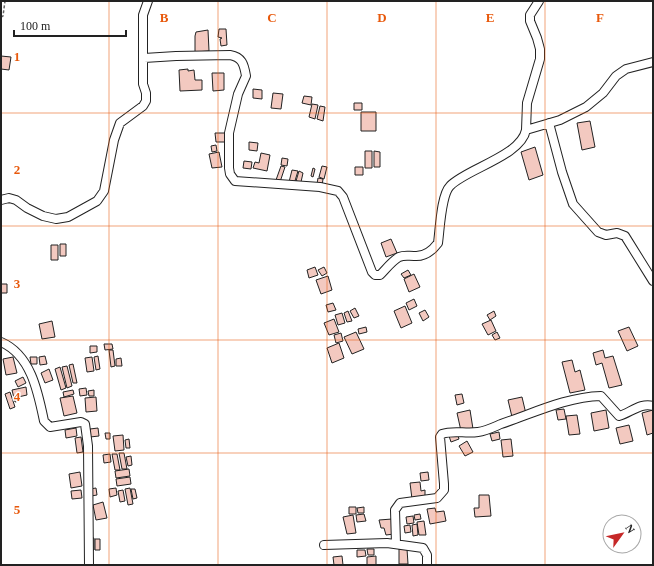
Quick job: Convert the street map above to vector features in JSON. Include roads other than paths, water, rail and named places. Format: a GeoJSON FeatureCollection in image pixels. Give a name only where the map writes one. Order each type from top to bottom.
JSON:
{"type":"FeatureCollection","features":[{"type":"Feature","properties":{"kind":"street"},"geometry":{"type":"LineString","coordinates":[[1,200],[9,198],[16,200],[27,208],[43,216],[56,219],[68,217],[97,200],[104,191],[114,140],[120,123],[136,112],[146,101],[144,84],[143,19],[148,1]]}},
{"type":"Feature","properties":{"kind":"street"},"geometry":{"type":"LineString","coordinates":[[144,58],[230,55],[237,57],[241,61],[246,76],[238,94],[229,132],[229,168],[232,179],[235,181],[320,187],[338,191],[343,197],[372,272],[375,275],[380,275],[398,257],[425,254],[433,249],[438,243],[445,194],[450,186],[505,153],[522,139],[526,130],[527,103],[540,59],[539,44],[530,21],[530,15],[539,1]]}},
{"type":"Feature","properties":{"kind":"street"},"geometry":{"type":"LineString","coordinates":[[526,130],[560,120],[586,107],[603,93],[616,76],[626,69],[653,62]]}},
{"type":"Feature","properties":{"kind":"street"},"geometry":{"type":"LineString","coordinates":[[549,123],[562,172],[573,204],[598,232],[606,235],[617,233],[625,236],[653,281]]}},
{"type":"Feature","properties":{"kind":"street"},"geometry":{"type":"LineString","coordinates":[[1,342],[14,349],[28,366],[39,396],[44,421],[50,427],[81,422],[85,424],[88,446],[88,565]]}},
{"type":"Feature","properties":{"kind":"street"},"geometry":{"type":"LineString","coordinates":[[396,544],[397,506],[400,503],[437,498],[444,490],[444,473],[440,437],[442,434],[454,432],[479,432],[530,415],[553,405],[590,397],[601,396],[619,416],[627,414],[638,407],[649,405],[653,406]]}},
{"type":"Feature","properties":{"kind":"street"},"geometry":{"type":"LineString","coordinates":[[324,545],[387,543],[423,548],[427,555],[427,565]]}}]}
